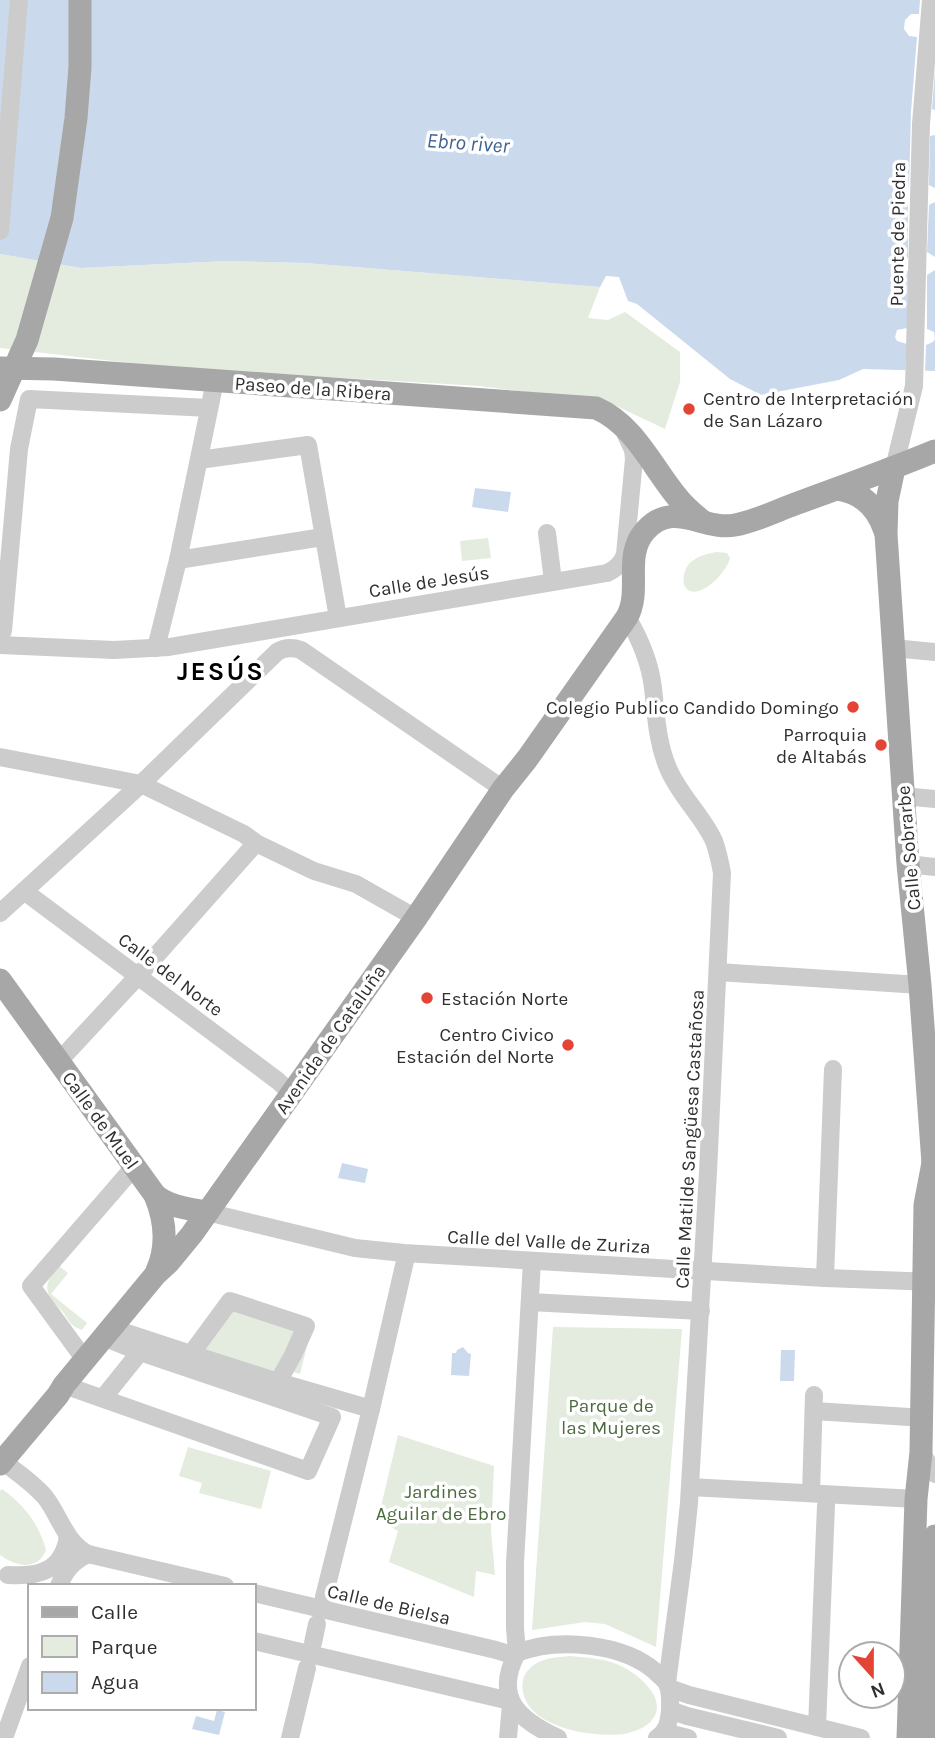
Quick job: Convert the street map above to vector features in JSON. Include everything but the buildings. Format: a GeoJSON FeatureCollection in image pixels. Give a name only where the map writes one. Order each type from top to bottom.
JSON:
{"type":"FeatureCollection","features":[{"type":"Feature","properties":{"kind":"main road"},"geometry":{"type":"LineString","coordinates":[[0,398],[7,368],[27,340],[62,218],[76,118],[80,67],[80,0]]}},
{"type":"Feature","properties":{"kind":"main road","name":"Paseo de la Ribera"},"geometry":{"type":"LineString","coordinates":[[7,368],[596,408],[612,417],[646,452],[677,498],[702,521]]}},
{"type":"Feature","properties":{"kind":"main road"},"geometry":{"type":"LineString","coordinates":[[631,607],[635,548],[641,535],[657,522],[673,516],[713,525],[734,525],[935,452]]}},
{"type":"Feature","properties":{"kind":"main road","name":"Calle Sobrarbe"},"geometry":{"type":"LineString","coordinates":[[894,468],[887,501],[886,534],[908,864],[924,973],[934,1166],[925,1205],[930,1282],[916,1499],[908,1738]]}},
{"type":"Feature","properties":{"kind":"main road","name":"Calle Sobrarbe"},"geometry":{"type":"LineString","coordinates":[[837,489],[856,494],[869,502],[886,534]]}},
{"type":"Feature","properties":{"kind":"main road","name":"Avenida de Cataluña"},"geometry":{"type":"LineString","coordinates":[[1,1462],[85,1360],[113,1335],[156,1274],[192,1234],[416,918],[631,607]]}},
{"type":"Feature","properties":{"kind":"main road","name":"Calle de Muel"},"geometry":{"type":"LineString","coordinates":[[0,980],[155,1195],[164,1234],[162,1255],[156,1274]]}},
{"type":"Feature","properties":{"kind":"main road"},"geometry":{"type":"LineString","coordinates":[[155,1195],[171,1205],[207,1212]]}},
{"type":"Feature","properties":{"kind":"main road"},"geometry":{"type":"LineString","coordinates":[[930,1738],[935,1536]]}},
{"type":"Feature","properties":{"kind":"street"},"geometry":{"type":"LineString","coordinates":[[0,231],[19,0]]}},
{"type":"Feature","properties":{"kind":"street","name":"Puente de Piedra"},"geometry":{"type":"LineString","coordinates":[[894,468],[914,386],[921,124],[931,0]]}},
{"type":"Feature","properties":{"kind":"street"},"geometry":{"type":"LineString","coordinates":[[156,648],[178,560],[215,381]]}},
{"type":"Feature","properties":{"kind":"street"},"geometry":{"type":"LineString","coordinates":[[1,638],[19,449],[29,399],[209,408]]}},
{"type":"Feature","properties":{"kind":"street"},"geometry":{"type":"LineString","coordinates":[[607,572],[618,567],[625,554],[633,472],[633,450],[621,426]]}},
{"type":"Feature","properties":{"kind":"street"},"geometry":{"type":"LineString","coordinates":[[199,460],[307,445],[338,618]]}},
{"type":"Feature","properties":{"kind":"street"},"geometry":{"type":"LineString","coordinates":[[547,533],[554,582]]}},
{"type":"Feature","properties":{"kind":"street"},"geometry":{"type":"LineString","coordinates":[[178,560],[323,537]]}},
{"type":"Feature","properties":{"kind":"street"},"geometry":{"type":"LineString","coordinates":[[607,572],[622,580],[631,607]]}},
{"type":"Feature","properties":{"kind":"street","name":"Calle de Jesús"},"geometry":{"type":"LineString","coordinates":[[1,638],[114,650],[156,648],[258,634],[607,572]]}},
{"type":"Feature","properties":{"kind":"street","name":"Calle Matilde Sangüesa Castañosa"},"geometry":{"type":"LineString","coordinates":[[631,607],[645,654],[658,736],[668,769],[712,838],[722,873],[690,1487],[668,1686],[670,1710],[662,1736]]}},
{"type":"Feature","properties":{"kind":"street"},"geometry":{"type":"LineString","coordinates":[[301,650],[305,625]]}},
{"type":"Feature","properties":{"kind":"street"},"geometry":{"type":"LineString","coordinates":[[258,634],[267,644],[270,659]]}},
{"type":"Feature","properties":{"kind":"street"},"geometry":{"type":"LineString","coordinates":[[0,913],[141,784],[277,652],[285,648],[301,650],[503,789]]}},
{"type":"Feature","properties":{"kind":"street"},"geometry":{"type":"LineString","coordinates":[[903,649],[935,652]]}},
{"type":"Feature","properties":{"kind":"street"},"geometry":{"type":"LineString","coordinates":[[0,757],[141,784],[314,871],[356,884],[416,918]]}},
{"type":"Feature","properties":{"kind":"street"},"geometry":{"type":"LineString","coordinates":[[903,796],[935,799]]}},
{"type":"Feature","properties":{"kind":"street"},"geometry":{"type":"LineString","coordinates":[[59,1061],[256,843]]}},
{"type":"Feature","properties":{"kind":"street"},"geometry":{"type":"LineString","coordinates":[[908,864],[935,867]]}},
{"type":"Feature","properties":{"kind":"street","name":"Calle del Norte"},"geometry":{"type":"LineString","coordinates":[[24,891],[291,1093]]}},
{"type":"Feature","properties":{"kind":"street"},"geometry":{"type":"LineString","coordinates":[[718,972],[924,973]]}},
{"type":"Feature","properties":{"kind":"street"},"geometry":{"type":"LineString","coordinates":[[825,1278],[833,1069]]}},
{"type":"Feature","properties":{"kind":"street"},"geometry":{"type":"LineString","coordinates":[[85,1360],[30,1286],[135,1167]]}},
{"type":"Feature","properties":{"kind":"street","name":"Calle del Valle de Zuriza"},"geometry":{"type":"LineString","coordinates":[[207,1212],[355,1248],[454,1257],[930,1282]]}},
{"type":"Feature","properties":{"kind":"street"},"geometry":{"type":"LineString","coordinates":[[324,1597],[405,1261]]}},
{"type":"Feature","properties":{"kind":"street"},"geometry":{"type":"LineString","coordinates":[[508,1738],[509,1673],[516,1655],[515,1563],[532,1261]]}},
{"type":"Feature","properties":{"kind":"street"},"geometry":{"type":"LineString","coordinates":[[191,1354],[230,1301],[306,1326],[278,1382]]}},
{"type":"Feature","properties":{"kind":"street"},"geometry":{"type":"LineString","coordinates":[[530,1302],[701,1311]]}},
{"type":"Feature","properties":{"kind":"street"},"geometry":{"type":"LineString","coordinates":[[113,1335],[191,1354],[371,1409]]}},
{"type":"Feature","properties":{"kind":"street"},"geometry":{"type":"LineString","coordinates":[[64,1385],[308,1471],[332,1417],[140,1352],[113,1335]]}},
{"type":"Feature","properties":{"kind":"street"},"geometry":{"type":"LineString","coordinates":[[103,1398],[140,1352]]}},
{"type":"Feature","properties":{"kind":"street"},"geometry":{"type":"LineString","coordinates":[[811,1493],[814,1403],[909,1417]]}},
{"type":"Feature","properties":{"kind":"street"},"geometry":{"type":"LineString","coordinates":[[921,1452],[935,1474]]}},
{"type":"Feature","properties":{"kind":"street"},"geometry":{"type":"LineString","coordinates":[[1,1462],[28,1480],[43,1495],[77,1547],[88,1553],[217,1584]]}},
{"type":"Feature","properties":{"kind":"street"},"geometry":{"type":"LineString","coordinates":[[690,1487],[916,1499]]}},
{"type":"Feature","properties":{"kind":"street"},"geometry":{"type":"LineString","coordinates":[[771,1491],[783,1502],[826,1505],[868,1507],[881,1497]]}},
{"type":"Feature","properties":{"kind":"street"},"geometry":{"type":"LineString","coordinates":[[817,1727],[826,1505]]}},
{"type":"Feature","properties":{"kind":"street"},"geometry":{"type":"LineString","coordinates":[[4,1572],[29,1575],[55,1565],[65,1550],[68,1536]]}},
{"type":"Feature","properties":{"kind":"street"},"geometry":{"type":"LineString","coordinates":[[60,1584],[69,1567],[88,1553]]}},
{"type":"Feature","properties":{"kind":"street"},"geometry":{"type":"LineString","coordinates":[[4,1572],[28,1586]]}},
{"type":"Feature","properties":{"kind":"street","name":"Calle de Bielsa"},"geometry":{"type":"LineString","coordinates":[[256,1593],[516,1655]]}},
{"type":"Feature","properties":{"kind":"street"},"geometry":{"type":"LineString","coordinates":[[313,1643],[317,1624]]}},
{"type":"Feature","properties":{"kind":"street"},"geometry":{"type":"LineString","coordinates":[[256,1641],[510,1702],[525,1718],[558,1738]]}},
{"type":"Feature","properties":{"kind":"street"},"geometry":{"type":"LineString","coordinates":[[516,1655],[526,1650],[558,1646],[592,1646],[639,1660],[668,1686],[689,1695],[861,1738]]}},
{"type":"Feature","properties":{"kind":"street"},"geometry":{"type":"LineString","coordinates":[[290,1738],[307,1668]]}},
{"type":"Feature","properties":{"kind":"street"},"geometry":{"type":"LineString","coordinates":[[4,1738],[28,1672]]}},
{"type":"Feature","properties":{"kind":"street"},"geometry":{"type":"LineString","coordinates":[[670,1710],[778,1738]]}},
{"type":"Feature","properties":{"kind":"street"},"geometry":{"type":"LineString","coordinates":[[662,1736],[688,1738]]}},
{"type":"Feature","properties":{"kind":"green space"},"geometry":{"type":"Polygon","coordinates":[[[0,254],[81,268],[227,261],[306,263],[600,287],[588,318],[608,320],[625,312],[680,352],[680,382],[665,429],[610,403],[480,386],[174,368],[0,348],[0,254]]]}},
{"type":"Feature","properties":{"kind":"green space"},"geometry":{"type":"Polygon","coordinates":[[[488,538],[491,558],[462,561],[460,541],[488,538]]]}},
{"type":"Feature","properties":{"kind":"green space"},"geometry":{"type":"Polygon","coordinates":[[[727,553],[730,558],[720,575],[702,590],[696,592],[687,589],[684,577],[688,565],[700,556],[727,553]]]}},
{"type":"Feature","properties":{"kind":"green space"},"geometry":{"type":"Polygon","coordinates":[[[59,1266],[68,1273],[51,1294],[87,1323],[82,1330],[72,1324],[48,1294],[50,1278],[59,1266]]]}},
{"type":"Feature","properties":{"kind":"green space"},"geometry":{"type":"Polygon","coordinates":[[[232,1304],[311,1330],[300,1374],[283,1369],[277,1380],[201,1350],[232,1304]]]}},
{"type":"Feature","properties":{"kind":"green space","name":"Parque de las Mujeres"},"geometry":{"type":"Polygon","coordinates":[[[553,1327],[682,1329],[656,1647],[605,1624],[585,1622],[532,1630],[553,1327]]]}},
{"type":"Feature","properties":{"kind":"green space","name":"Jardines Aguilar de Ebro"},"geometry":{"type":"Polygon","coordinates":[[[398,1435],[494,1466],[491,1531],[495,1575],[476,1571],[474,1597],[389,1562],[398,1531],[378,1519],[398,1435]]]}},
{"type":"Feature","properties":{"kind":"green space"},"geometry":{"type":"Polygon","coordinates":[[[188,1447],[271,1471],[261,1509],[199,1493],[202,1483],[179,1476],[188,1447]]]}},
{"type":"Feature","properties":{"kind":"green space"},"geometry":{"type":"Polygon","coordinates":[[[2,1489],[30,1516],[39,1532],[46,1550],[37,1562],[19,1564],[0,1555],[2,1489]]]}},
{"type":"Feature","properties":{"kind":"green space"},"geometry":{"type":"Polygon","coordinates":[[[570,1656],[610,1662],[637,1676],[655,1697],[656,1712],[652,1720],[628,1733],[611,1735],[564,1728],[537,1714],[528,1704],[523,1692],[525,1674],[541,1661],[570,1656]]]}},
{"type":"Feature","properties":{"kind":"water","name":"Ebro river"},"geometry":{"type":"Polygon","coordinates":[[[0,0],[935,0],[935,371],[863,369],[839,380],[761,395],[730,379],[637,304],[628,301],[619,277],[606,276],[600,287],[306,263],[227,261],[81,268],[0,254],[0,0]]]}},
{"type":"Feature","properties":{"kind":"water"},"geometry":{"type":"Polygon","coordinates":[[[475,488],[511,492],[508,512],[472,507],[475,488]]]}},
{"type":"Feature","properties":{"kind":"water"},"geometry":{"type":"Polygon","coordinates":[[[342,1163],[368,1169],[365,1183],[338,1178],[342,1163]]]}},
{"type":"Feature","properties":{"kind":"water"},"geometry":{"type":"Polygon","coordinates":[[[463,1347],[471,1354],[469,1376],[451,1375],[452,1353],[463,1347]]]}},
{"type":"Feature","properties":{"kind":"water"},"geometry":{"type":"Polygon","coordinates":[[[781,1350],[795,1350],[794,1381],[780,1381],[781,1350]]]}},
{"type":"Feature","properties":{"kind":"water"},"geometry":{"type":"Polygon","coordinates":[[[217,1710],[225,1712],[219,1735],[192,1729],[196,1716],[214,1721],[217,1710]]]}},
{"type":"Feature","properties":{"kind":"pier"},"geometry":{"type":"Polygon","coordinates":[[[920,0],[935,0],[932,109],[935,110],[935,135],[930,136],[929,185],[935,188],[935,202],[929,205],[927,252],[935,257],[935,270],[927,275],[927,329],[934,332],[935,339],[926,345],[925,375],[905,374],[907,344],[897,341],[895,337],[897,330],[907,328],[908,271],[903,270],[903,258],[908,258],[908,203],[900,201],[897,196],[900,189],[909,187],[917,37],[909,36],[904,29],[905,20],[911,14],[919,14],[920,0]]]}},
{"type":"Feature","properties":{"kind":"place","name":"Centro de Interpretación de San Lázaro"},"geometry":{"type":"Point","coordinates":[689,409]}},
{"type":"Feature","properties":{"kind":"place","name":"Colegio Publico Candido Domingo"},"geometry":{"type":"Point","coordinates":[853,707]}},
{"type":"Feature","properties":{"kind":"place","name":"Parroquia de Altabás"},"geometry":{"type":"Point","coordinates":[881,745]}},
{"type":"Feature","properties":{"kind":"place","name":"Estación Norte"},"geometry":{"type":"Point","coordinates":[427,998]}},
{"type":"Feature","properties":{"kind":"place","name":"Centro Civico Estación del Norte"},"geometry":{"type":"Point","coordinates":[568,1045]}},
{"type":"Feature","properties":{"kind":"district","name":"JESÚS"},"geometry":{"type":"Point","coordinates":[221,671]}}]}
